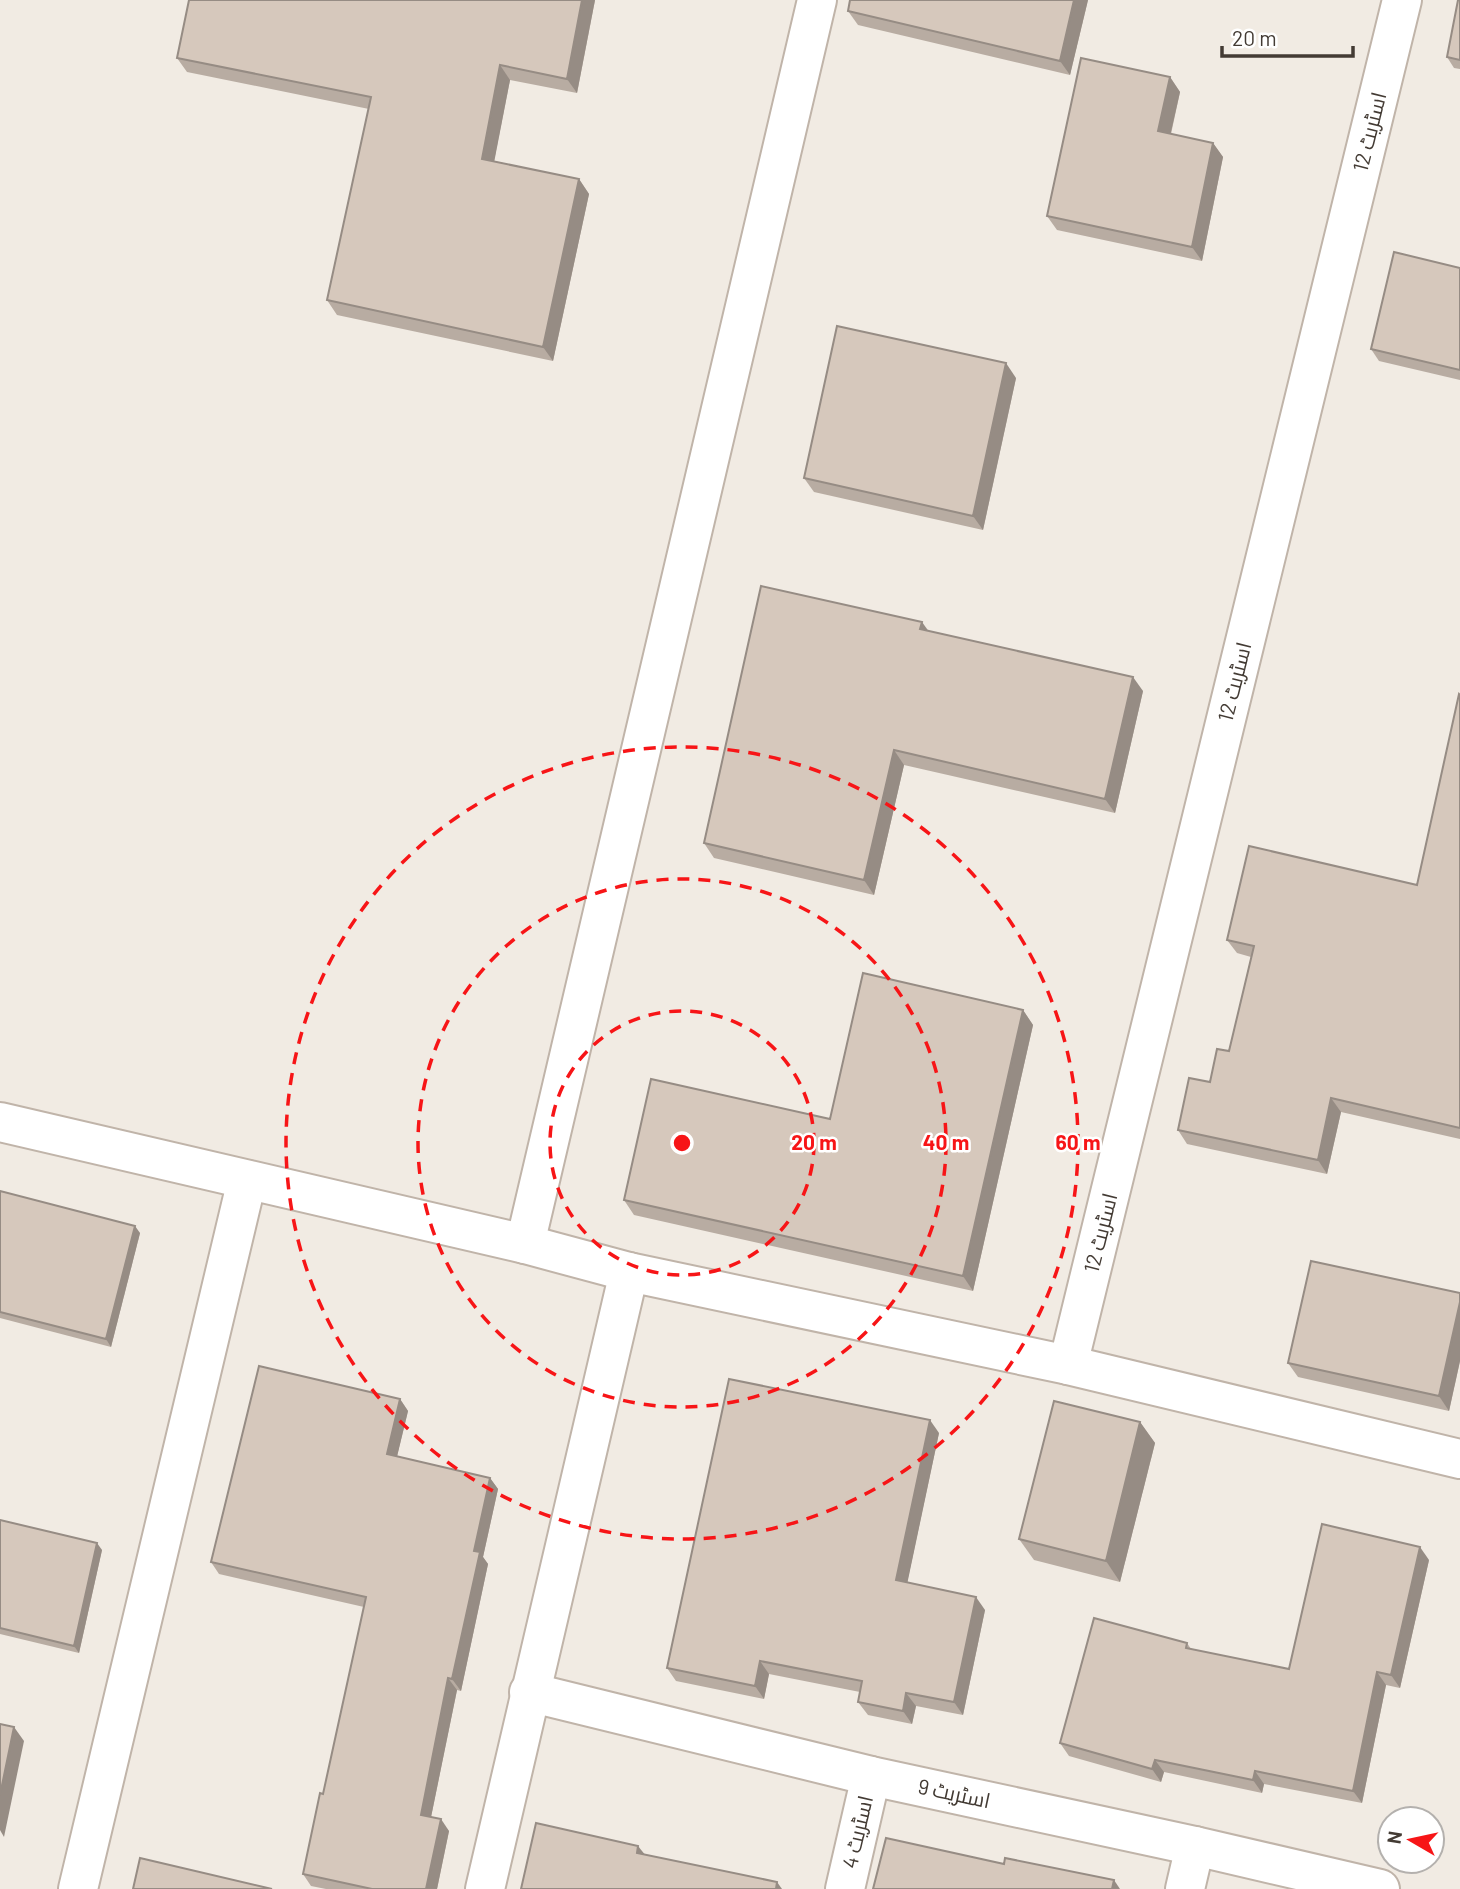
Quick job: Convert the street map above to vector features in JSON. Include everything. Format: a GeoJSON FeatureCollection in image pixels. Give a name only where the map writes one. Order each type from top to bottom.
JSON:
{"type":"FeatureCollection","features":[{"type":"Feature","properties":{"kind":"street"},"geometry":{"type":"LineString","coordinates":[[525,1244],[817,0]]}},
{"type":"Feature","properties":{"kind":"street","name":"اسٹریٹ 12"},"geometry":{"type":"LineString","coordinates":[[1068,1365],[1402,0]]}},
{"type":"Feature","properties":{"kind":"street"},"geometry":{"type":"LineString","coordinates":[[0,1122],[525,1244],[629,1272],[1068,1365],[1460,1459]]}},
{"type":"Feature","properties":{"kind":"street"},"geometry":{"type":"LineString","coordinates":[[78,1889],[247,1180]]}},
{"type":"Feature","properties":{"kind":"street"},"geometry":{"type":"LineString","coordinates":[[485,1889],[629,1272]]}},
{"type":"Feature","properties":{"kind":"street","name":"اسٹریٹ 9"},"geometry":{"type":"LineString","coordinates":[[529,1692],[871,1776],[1380,1889]]}},
{"type":"Feature","properties":{"kind":"street","name":"اسٹریٹ 4"},"geometry":{"type":"LineString","coordinates":[[845,1889],[871,1776]]}},
{"type":"Feature","properties":{"kind":"street"},"geometry":{"type":"LineString","coordinates":[[1185,1889],[1195,1846]]}},
{"type":"Feature","properties":{"kind":"building"},"geometry":{"type":"Polygon","coordinates":[[[189,0],[582,0],[567,79],[500,65],[482,159],[579,179],[543,347],[327,300],[371,97],[177,58],[189,0]]]}},
{"type":"Feature","properties":{"kind":"building"},"geometry":{"type":"Polygon","coordinates":[[[850,0],[1074,0],[1060,61],[848,11],[850,0]]]}},
{"type":"Feature","properties":{"kind":"building"},"geometry":{"type":"Polygon","coordinates":[[[1460,0],[1460,60],[1447,57],[1460,0]]]}},
{"type":"Feature","properties":{"kind":"building"},"geometry":{"type":"Polygon","coordinates":[[[1081,58],[1170,77],[1158,131],[1213,143],[1192,247],[1047,216],[1081,58]]]}},
{"type":"Feature","properties":{"kind":"building"},"geometry":{"type":"Polygon","coordinates":[[[1394,252],[1460,268],[1460,370],[1371,349],[1394,252]]]}},
{"type":"Feature","properties":{"kind":"building"},"geometry":{"type":"Polygon","coordinates":[[[837,326],[1006,363],[973,516],[804,478],[837,326]]]}},
{"type":"Feature","properties":{"kind":"building"},"geometry":{"type":"Polygon","coordinates":[[[761,586],[922,622],[920,629],[1133,677],[1105,799],[894,750],[864,880],[704,843],[761,586]]]}},
{"type":"Feature","properties":{"kind":"building"},"geometry":{"type":"Polygon","coordinates":[[[1459,694],[1460,1128],[1331,1098],[1318,1160],[1178,1130],[1189,1078],[1210,1082],[1217,1049],[1229,1051],[1254,946],[1227,940],[1249,846],[1417,885],[1459,694]]]}},
{"type":"Feature","properties":{"kind":"building"},"geometry":{"type":"Polygon","coordinates":[[[863,973],[1023,1010],[963,1276],[624,1200],[651,1079],[830,1119],[863,973]]]}},
{"type":"Feature","properties":{"kind":"building"},"geometry":{"type":"Polygon","coordinates":[[[0,1191],[135,1226],[106,1339],[0,1312],[0,1191]]]}},
{"type":"Feature","properties":{"kind":"building"},"geometry":{"type":"Polygon","coordinates":[[[1311,1261],[1460,1293],[1439,1396],[1288,1363],[1311,1261]]]}},
{"type":"Feature","properties":{"kind":"building"},"geometry":{"type":"Polygon","coordinates":[[[259,1366],[400,1399],[387,1454],[490,1478],[474,1551],[480,1552],[452,1679],[448,1678],[421,1815],[441,1819],[426,1889],[372,1889],[303,1874],[366,1597],[211,1562],[259,1366]]]}},
{"type":"Feature","properties":{"kind":"building"},"geometry":{"type":"Polygon","coordinates":[[[729,1379],[930,1420],[896,1580],[976,1597],[954,1702],[906,1693],[903,1711],[858,1702],[862,1681],[760,1661],[755,1686],[667,1668],[729,1379]]]}},
{"type":"Feature","properties":{"kind":"building"},"geometry":{"type":"Polygon","coordinates":[[[1054,1401],[1140,1422],[1106,1561],[1019,1539],[1054,1401]]]}},
{"type":"Feature","properties":{"kind":"building"},"geometry":{"type":"Polygon","coordinates":[[[0,1520],[97,1543],[74,1646],[0,1628],[0,1520]]]}},
{"type":"Feature","properties":{"kind":"building"},"geometry":{"type":"Polygon","coordinates":[[[1322,1524],[1420,1547],[1391,1675],[1377,1672],[1353,1791],[1255,1771],[1253,1780],[1155,1760],[1152,1769],[1060,1743],[1094,1618],[1187,1643],[1186,1648],[1289,1669],[1322,1524]]]}},
{"type":"Feature","properties":{"kind":"building"},"geometry":{"type":"Polygon","coordinates":[[[0,1724],[14,1727],[0,1795],[0,1724]]]}},
{"type":"Feature","properties":{"kind":"building"},"geometry":{"type":"Polygon","coordinates":[[[536,1823],[638,1846],[637,1853],[777,1882],[776,1889],[521,1889],[536,1823]]]}},
{"type":"Feature","properties":{"kind":"building"},"geometry":{"type":"Polygon","coordinates":[[[886,1838],[1004,1864],[1005,1858],[1114,1880],[1112,1889],[873,1889],[886,1838]]]}},
{"type":"Feature","properties":{"kind":"building"},"geometry":{"type":"Polygon","coordinates":[[[140,1858],[272,1889],[133,1889],[140,1858]]]}}]}
